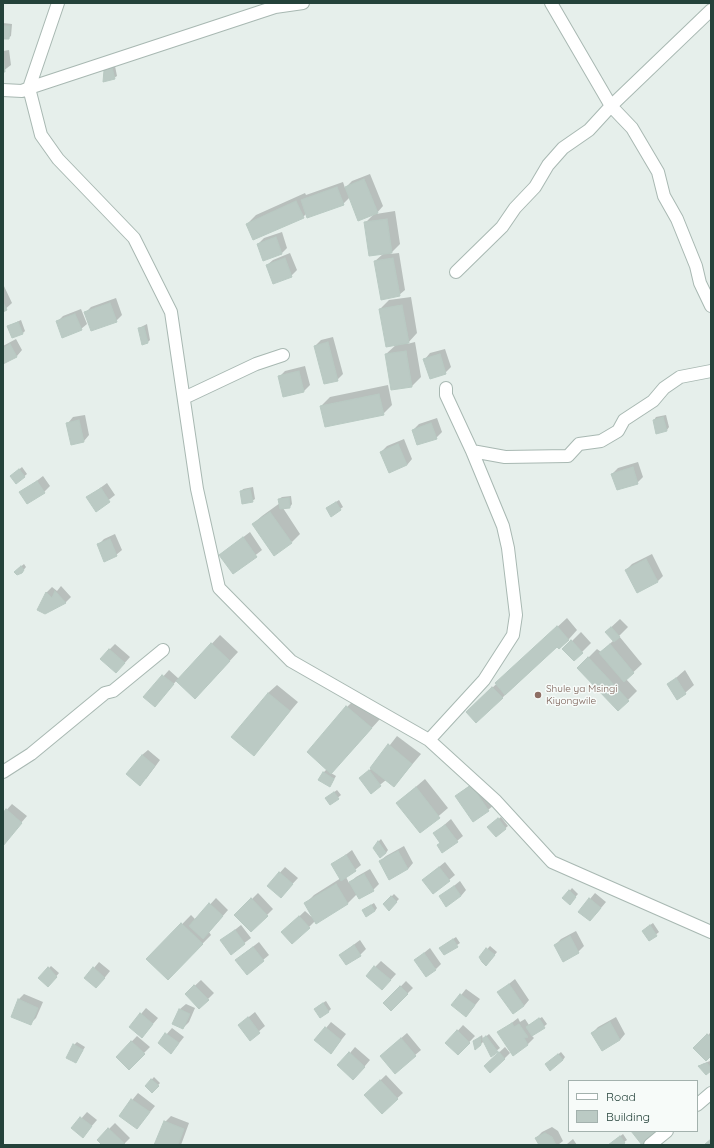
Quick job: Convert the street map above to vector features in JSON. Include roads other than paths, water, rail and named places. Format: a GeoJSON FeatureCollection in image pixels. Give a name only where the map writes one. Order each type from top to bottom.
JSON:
{"type":"FeatureCollection","features":[{"type":"Feature","properties":{"kind":"street"},"geometry":{"type":"LineString","coordinates":[[58,3],[29,88],[41,135],[58,159],[134,238],[171,312],[197,489],[219,588],[291,661],[429,740],[496,801],[552,862],[711,932]]}},
{"type":"Feature","properties":{"kind":"street"},"geometry":{"type":"LineString","coordinates":[[3,90],[22,92],[29,88],[275,7],[303,3]]}},
{"type":"Feature","properties":{"kind":"street"},"geometry":{"type":"LineString","coordinates":[[551,3],[611,106],[632,128],[658,172],[664,196],[677,219],[696,266],[700,283],[711,306]]}},
{"type":"Feature","properties":{"kind":"street"},"geometry":{"type":"LineString","coordinates":[[456,272],[502,227],[563,148],[590,130],[611,106],[711,10]]}},
{"type":"Feature","properties":{"kind":"street"},"geometry":{"type":"LineString","coordinates":[[184,398],[256,364],[283,355]]}},
{"type":"Feature","properties":{"kind":"street"},"geometry":{"type":"LineString","coordinates":[[472,451],[505,457],[568,456],[579,444],[601,441],[618,430],[624,420],[653,401],[664,388],[680,376],[711,371]]}},
{"type":"Feature","properties":{"kind":"street"},"geometry":{"type":"LineString","coordinates":[[429,740],[484,680],[512,635],[516,615],[508,548],[503,526],[472,451],[446,395],[446,388]]}},
{"type":"Feature","properties":{"kind":"street"},"geometry":{"type":"LineString","coordinates":[[3,772],[30,754],[105,693],[113,691],[163,650]]}},
{"type":"Feature","properties":{"kind":"street"},"geometry":{"type":"LineString","coordinates":[[698,1104],[711,1093]]}},
{"type":"Feature","properties":{"kind":"street"},"geometry":{"type":"LineString","coordinates":[[650,1145],[666,1132]]}},
{"type":"Feature","properties":{"kind":"place","name":"Shule ya Msingi Kiyongwile"},"geometry":{"type":"Point","coordinates":[538,695]}}]}
